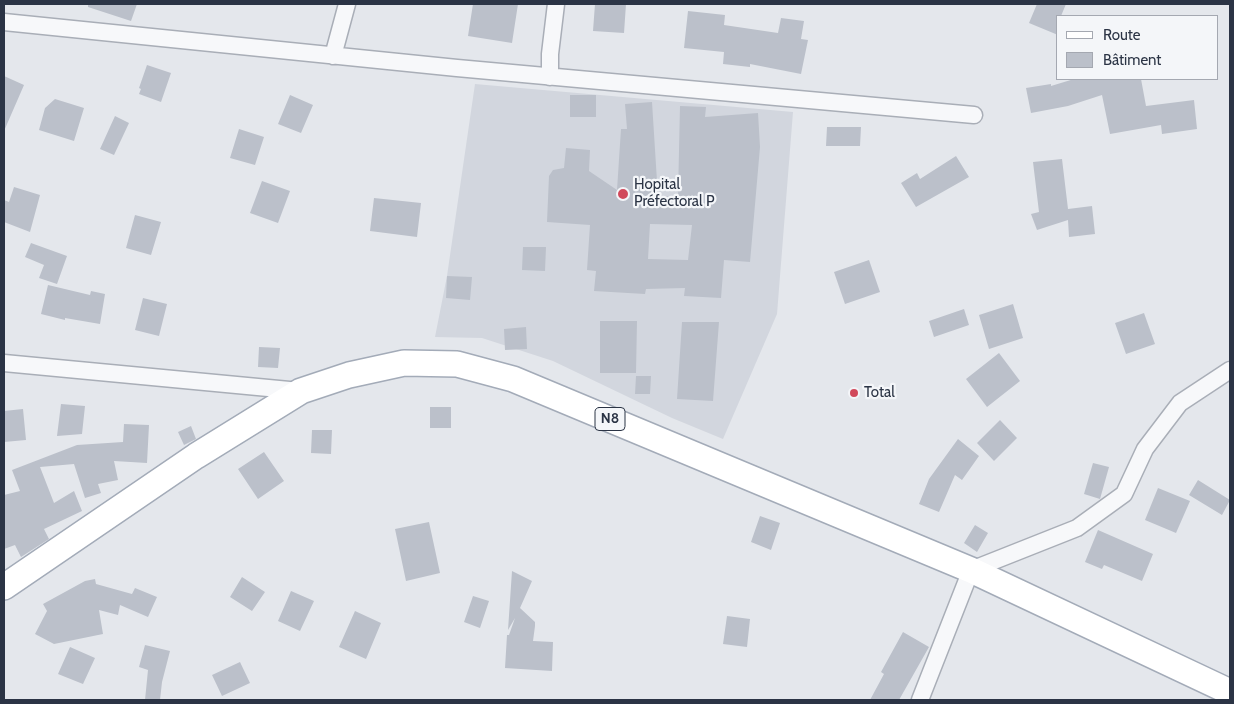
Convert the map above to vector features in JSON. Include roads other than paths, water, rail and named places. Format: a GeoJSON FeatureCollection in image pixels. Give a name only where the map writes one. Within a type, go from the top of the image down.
{"type":"FeatureCollection","features":[{"type":"Feature","properties":{"kind":"main road","name":"N8"},"geometry":{"type":"LineString","coordinates":[[4,587],[196,456],[301,391],[350,376],[404,363],[457,364],[522,382],[971,570],[1230,692]]}},
{"type":"Feature","properties":{"kind":"street"},"geometry":{"type":"LineString","coordinates":[[333,56],[347,4]]}},
{"type":"Feature","properties":{"kind":"street"},"geometry":{"type":"LineString","coordinates":[[550,77],[550,54],[556,4]]}},
{"type":"Feature","properties":{"kind":"street"},"geometry":{"type":"LineString","coordinates":[[4,22],[550,77],[974,115]]}},
{"type":"Feature","properties":{"kind":"street"},"geometry":{"type":"LineString","coordinates":[[4,363],[301,391]]}},
{"type":"Feature","properties":{"kind":"street"},"geometry":{"type":"LineString","coordinates":[[920,700],[971,570],[1077,528],[1124,494],[1145,449],[1180,403],[1230,370]]}},
{"type":"Feature","properties":{"kind":"place","name":"Hopital Préfectoral P"},"geometry":{"type":"Point","coordinates":[623,194]}},
{"type":"Feature","properties":{"kind":"place","name":"Total"},"geometry":{"type":"Point","coordinates":[854,393]}}]}
